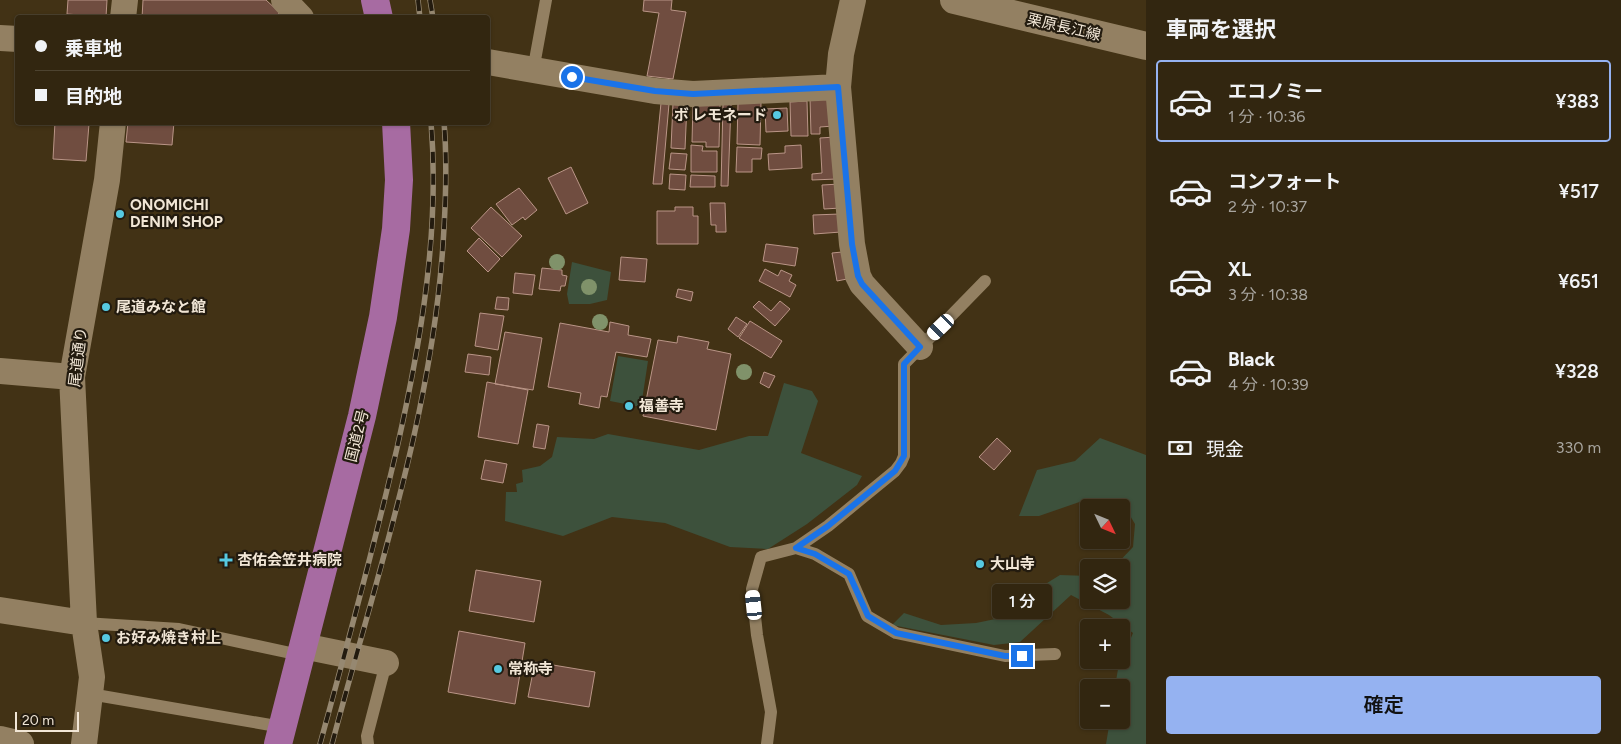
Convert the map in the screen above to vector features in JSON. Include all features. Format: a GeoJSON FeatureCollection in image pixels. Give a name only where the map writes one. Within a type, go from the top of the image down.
{"type":"FeatureCollection","features":[{"type":"Feature","properties":{"kind":"highway"},"geometry":{"type":"LineString","coordinates":[[375,0],[378,15]]}},
{"type":"Feature","properties":{"kind":"highway","name":"国道2号"},"geometry":{"type":"LineString","coordinates":[[280,735],[362,416],[391,277],[399,180],[396,125]]}},
{"type":"Feature","properties":{"kind":"main road","name":"栗原長江線"},"geometry":{"type":"LineString","coordinates":[[954,0],[1146,46]]}},
{"type":"Feature","properties":{"kind":"street"},"geometry":{"type":"LineString","coordinates":[[123,15],[125,0]]}},
{"type":"Feature","properties":{"kind":"street"},"geometry":{"type":"LineString","coordinates":[[284,0],[298,15]]}},
{"type":"Feature","properties":{"kind":"street"},"geometry":{"type":"LineString","coordinates":[[853,0],[841,54],[838,87],[852,244],[858,276],[862,284],[920,347]]}},
{"type":"Feature","properties":{"kind":"street"},"geometry":{"type":"LineString","coordinates":[[0,38],[15,39]]}},
{"type":"Feature","properties":{"kind":"street"},"geometry":{"type":"LineString","coordinates":[[490,62],[655,91],[693,94],[838,87]]}},
{"type":"Feature","properties":{"kind":"street","name":"尾道通り"},"geometry":{"type":"LineString","coordinates":[[84,744],[92,677],[84,623],[72,378],[107,180],[113,125]]}},
{"type":"Feature","properties":{"kind":"street"},"geometry":{"type":"LineString","coordinates":[[0,371],[72,378]]}},
{"type":"Feature","properties":{"kind":"street"},"geometry":{"type":"LineString","coordinates":[[0,610],[84,623]]}},
{"type":"Feature","properties":{"kind":"street"},"geometry":{"type":"LineString","coordinates":[[302,650],[386,663]]}},
{"type":"Feature","properties":{"kind":"street"},"geometry":{"type":"LineString","coordinates":[[0,739],[21,744]]}},
{"type":"Feature","properties":{"kind":"lane"},"geometry":{"type":"LineString","coordinates":[[533,71],[546,0]]}},
{"type":"Feature","properties":{"kind":"lane"},"geometry":{"type":"LineString","coordinates":[[767,744],[771,712],[757,635],[752,589],[761,557],[796,548],[828,526],[895,471],[904,456],[904,364],[986,281]]}},
{"type":"Feature","properties":{"kind":"lane"},"geometry":{"type":"LineString","coordinates":[[796,548],[815,554],[849,574],[868,616],[896,633],[1005,656],[1055,654]]}},
{"type":"Feature","properties":{"kind":"lane"},"geometry":{"type":"LineString","coordinates":[[84,623],[179,629],[302,650]]}},
{"type":"Feature","properties":{"kind":"lane"},"geometry":{"type":"LineString","coordinates":[[368,744],[368,736],[386,663]]}},
{"type":"Feature","properties":{"kind":"lane"},"geometry":{"type":"LineString","coordinates":[[90,694],[280,735]]}},
{"type":"Feature","properties":{"kind":"green space"},"geometry":{"type":"Polygon","coordinates":[[[572,262],[611,272],[607,300],[590,304],[569,304],[567,294],[572,262]]]}},
{"type":"Feature","properties":{"kind":"green space"},"geometry":{"type":"Polygon","coordinates":[[[618,356],[648,361],[641,407],[610,401],[618,356]]]}},
{"type":"Feature","properties":{"kind":"green space"},"geometry":{"type":"Polygon","coordinates":[[[784,383],[812,391],[818,401],[801,453],[862,476],[857,485],[807,524],[768,549],[730,547],[665,523],[612,517],[563,536],[505,521],[506,492],[517,492],[516,484],[523,482],[522,470],[540,466],[552,457],[557,437],[594,439],[608,434],[699,450],[749,436],[768,436],[784,383]]]}},
{"type":"Feature","properties":{"kind":"green space"},"geometry":{"type":"Polygon","coordinates":[[[1100,438],[1146,455],[1146,744],[1106,744],[1108,729],[1130,729],[1130,679],[1116,679],[1118,669],[1130,669],[1130,640],[1133,633],[1130,631],[1130,619],[1114,619],[1098,609],[1130,609],[1130,559],[1122,559],[1133,547],[1135,524],[1130,516],[1130,499],[1080,499],[1080,502],[1039,516],[1019,516],[1037,470],[1075,461],[1100,438]]]}},
{"type":"Feature","properties":{"kind":"green space"},"geometry":{"type":"Polygon","coordinates":[[[1060,575],[1080,576],[1080,600],[1071,595],[1020,642],[994,645],[892,625],[904,613],[941,625],[976,623],[1010,616],[1026,596],[1060,575]]]}},
{"type":"Feature","properties":{"kind":"building"},"geometry":{"type":"Polygon","coordinates":[[[68,0],[107,0],[106,15],[67,14],[68,0]]]}},
{"type":"Feature","properties":{"kind":"building"},"geometry":{"type":"Polygon","coordinates":[[[143,0],[266,0],[279,12],[278,15],[142,15],[143,0]]]}},
{"type":"Feature","properties":{"kind":"building"},"geometry":{"type":"Polygon","coordinates":[[[644,0],[672,0],[671,10],[686,12],[673,79],[647,76],[659,13],[643,11],[644,0]]]}},
{"type":"Feature","properties":{"kind":"building"},"geometry":{"type":"Polygon","coordinates":[[[833,98],[834,126],[820,127],[820,134],[811,134],[810,99],[833,98]]]}},
{"type":"Feature","properties":{"kind":"building"},"geometry":{"type":"Polygon","coordinates":[[[807,101],[808,136],[791,136],[790,102],[807,101]]]}},
{"type":"Feature","properties":{"kind":"building"},"geometry":{"type":"Polygon","coordinates":[[[738,102],[761,102],[760,145],[737,144],[738,102]]]}},
{"type":"Feature","properties":{"kind":"building"},"geometry":{"type":"Polygon","coordinates":[[[661,103],[669,104],[662,184],[653,184],[661,103]]]}},
{"type":"Feature","properties":{"kind":"building"},"geometry":{"type":"Polygon","coordinates":[[[673,103],[687,104],[685,149],[671,148],[673,103]]]}},
{"type":"Feature","properties":{"kind":"building"},"geometry":{"type":"Polygon","coordinates":[[[693,103],[720,104],[719,147],[706,147],[706,142],[692,142],[693,103]]]}},
{"type":"Feature","properties":{"kind":"building"},"geometry":{"type":"Polygon","coordinates":[[[723,104],[731,104],[728,186],[721,186],[723,104]]]}},
{"type":"Feature","properties":{"kind":"building"},"geometry":{"type":"Polygon","coordinates":[[[787,108],[788,131],[766,132],[765,109],[787,108]]]}},
{"type":"Feature","properties":{"kind":"building"},"geometry":{"type":"Polygon","coordinates":[[[55,125],[89,125],[86,161],[53,159],[55,125]]]}},
{"type":"Feature","properties":{"kind":"building"},"geometry":{"type":"Polygon","coordinates":[[[128,125],[174,125],[172,145],[126,142],[128,125]]]}},
{"type":"Feature","properties":{"kind":"building"},"geometry":{"type":"Polygon","coordinates":[[[835,137],[837,179],[812,180],[812,174],[822,173],[820,138],[835,137]]]}},
{"type":"Feature","properties":{"kind":"building"},"geometry":{"type":"Polygon","coordinates":[[[691,145],[703,146],[702,151],[717,151],[717,172],[691,172],[691,145]]]}},
{"type":"Feature","properties":{"kind":"building"},"geometry":{"type":"Polygon","coordinates":[[[801,145],[802,168],[769,170],[768,154],[785,153],[785,146],[801,145]]]}},
{"type":"Feature","properties":{"kind":"building"},"geometry":{"type":"Polygon","coordinates":[[[737,147],[762,148],[761,159],[752,159],[752,172],[736,172],[737,147]]]}},
{"type":"Feature","properties":{"kind":"building"},"geometry":{"type":"Polygon","coordinates":[[[671,153],[687,154],[685,170],[669,169],[671,153]]]}},
{"type":"Feature","properties":{"kind":"building"},"geometry":{"type":"Polygon","coordinates":[[[571,167],[588,203],[566,214],[548,178],[571,167]]]}},
{"type":"Feature","properties":{"kind":"building"},"geometry":{"type":"Polygon","coordinates":[[[670,174],[686,175],[685,190],[669,189],[670,174]]]}},
{"type":"Feature","properties":{"kind":"building"},"geometry":{"type":"Polygon","coordinates":[[[691,175],[715,176],[715,187],[690,187],[691,175]]]}},
{"type":"Feature","properties":{"kind":"building"},"geometry":{"type":"Polygon","coordinates":[[[840,184],[841,208],[824,209],[822,185],[840,184]]]}},
{"type":"Feature","properties":{"kind":"building"},"geometry":{"type":"Polygon","coordinates":[[[519,188],[537,210],[525,220],[523,217],[512,225],[496,204],[519,188]]]}},
{"type":"Feature","properties":{"kind":"building"},"geometry":{"type":"Polygon","coordinates":[[[710,203],[725,203],[726,232],[716,232],[716,225],[711,225],[710,203]]]}},
{"type":"Feature","properties":{"kind":"building"},"geometry":{"type":"Polygon","coordinates":[[[491,207],[522,236],[502,257],[471,228],[491,207]]]}},
{"type":"Feature","properties":{"kind":"building"},"geometry":{"type":"Polygon","coordinates":[[[675,207],[693,207],[693,216],[698,216],[698,244],[657,244],[657,211],[675,211],[675,207]]]}},
{"type":"Feature","properties":{"kind":"building"},"geometry":{"type":"Polygon","coordinates":[[[840,214],[841,232],[814,234],[813,215],[840,214]]]}},
{"type":"Feature","properties":{"kind":"building"},"geometry":{"type":"Polygon","coordinates":[[[479,238],[500,259],[488,272],[467,251],[479,238]]]}},
{"type":"Feature","properties":{"kind":"building"},"geometry":{"type":"Polygon","coordinates":[[[766,244],[798,248],[795,266],[763,261],[766,244]]]}},
{"type":"Feature","properties":{"kind":"building"},"geometry":{"type":"Polygon","coordinates":[[[842,252],[847,279],[837,281],[832,253],[842,252]]]}},
{"type":"Feature","properties":{"kind":"building"},"geometry":{"type":"Polygon","coordinates":[[[621,257],[647,259],[645,282],[619,280],[621,257]]]}},
{"type":"Feature","properties":{"kind":"building"},"geometry":{"type":"Polygon","coordinates":[[[542,268],[562,270],[562,275],[567,276],[565,286],[561,286],[560,291],[539,289],[542,268]]]}},
{"type":"Feature","properties":{"kind":"building"},"geometry":{"type":"Polygon","coordinates":[[[765,269],[778,276],[781,270],[792,275],[789,281],[796,285],[790,297],[759,281],[765,269]]]}},
{"type":"Feature","properties":{"kind":"building"},"geometry":{"type":"Polygon","coordinates":[[[515,273],[535,275],[532,295],[513,293],[515,273]]]}},
{"type":"Feature","properties":{"kind":"building"},"geometry":{"type":"Polygon","coordinates":[[[678,289],[693,292],[691,301],[676,297],[678,289]]]}},
{"type":"Feature","properties":{"kind":"building"},"geometry":{"type":"Polygon","coordinates":[[[497,297],[509,298],[508,310],[495,309],[497,297]]]}},
{"type":"Feature","properties":{"kind":"building"},"geometry":{"type":"Polygon","coordinates":[[[759,301],[771,311],[780,301],[790,309],[775,326],[753,307],[759,301]]]}},
{"type":"Feature","properties":{"kind":"building"},"geometry":{"type":"Polygon","coordinates":[[[480,313],[504,316],[498,350],[475,346],[480,313]]]}},
{"type":"Feature","properties":{"kind":"building"},"geometry":{"type":"Polygon","coordinates":[[[736,317],[747,324],[738,337],[728,329],[736,317]]]}},
{"type":"Feature","properties":{"kind":"building"},"geometry":{"type":"Polygon","coordinates":[[[750,321],[782,341],[771,358],[739,338],[750,321]]]}},
{"type":"Feature","properties":{"kind":"building"},"geometry":{"type":"Polygon","coordinates":[[[610,322],[629,326],[628,335],[651,339],[647,357],[616,352],[607,397],[601,396],[599,408],[579,404],[581,393],[548,387],[560,323],[609,332],[610,322]]]}},
{"type":"Feature","properties":{"kind":"building"},"geometry":{"type":"Polygon","coordinates":[[[505,332],[542,338],[533,390],[495,384],[505,332]]]}},
{"type":"Feature","properties":{"kind":"building"},"geometry":{"type":"Polygon","coordinates":[[[678,336],[709,342],[707,349],[731,354],[716,430],[643,416],[658,340],[677,343],[678,336]]]}},
{"type":"Feature","properties":{"kind":"building"},"geometry":{"type":"Polygon","coordinates":[[[468,354],[491,357],[489,375],[465,372],[468,354]]]}},
{"type":"Feature","properties":{"kind":"building"},"geometry":{"type":"Polygon","coordinates":[[[764,372],[775,376],[769,388],[760,383],[764,372]]]}},
{"type":"Feature","properties":{"kind":"building"},"geometry":{"type":"Polygon","coordinates":[[[487,382],[528,390],[518,444],[478,437],[487,382]]]}},
{"type":"Feature","properties":{"kind":"building"},"geometry":{"type":"Polygon","coordinates":[[[537,424],[549,426],[545,449],[533,447],[537,424]]]}},
{"type":"Feature","properties":{"kind":"building"},"geometry":{"type":"Polygon","coordinates":[[[997,438],[1011,451],[994,470],[979,457],[997,438]]]}},
{"type":"Feature","properties":{"kind":"building"},"geometry":{"type":"Polygon","coordinates":[[[485,460],[507,464],[503,483],[481,479],[485,460]]]}},
{"type":"Feature","properties":{"kind":"building"},"geometry":{"type":"Polygon","coordinates":[[[476,570],[541,581],[534,622],[469,611],[476,570]]]}},
{"type":"Feature","properties":{"kind":"building"},"geometry":{"type":"Polygon","coordinates":[[[459,631],[525,643],[515,704],[448,692],[459,631]]]}},
{"type":"Feature","properties":{"kind":"building"},"geometry":{"type":"Polygon","coordinates":[[[535,662],[595,672],[589,707],[528,697],[535,662]]]}},
{"type":"Feature","properties":{"kind":"railway"},"geometry":{"type":"LineString","coordinates":[[418,0],[420,15]]}},
{"type":"Feature","properties":{"kind":"railway"},"geometry":{"type":"LineString","coordinates":[[430,0],[432,15]]}},
{"type":"Feature","properties":{"kind":"railway"},"geometry":{"type":"LineString","coordinates":[[320,744],[379,522],[414,367],[431,245],[433,204],[431,125]]}},
{"type":"Feature","properties":{"kind":"railway"},"geometry":{"type":"LineString","coordinates":[[332,744],[402,489],[429,359],[438,294],[444,228],[446,175],[444,125]]}},
{"type":"Feature","properties":{"kind":"place","name":"ボ レモネード"},"geometry":{"type":"Point","coordinates":[777,115]}},
{"type":"Feature","properties":{"kind":"place","name":"ONOMICHI DENIM SHOP"},"geometry":{"type":"Point","coordinates":[120,214]}},
{"type":"Feature","properties":{"kind":"place","name":"尾道みなと館"},"geometry":{"type":"Point","coordinates":[106,307]}},
{"type":"Feature","properties":{"kind":"place","name":"福善寺"},"geometry":{"type":"Point","coordinates":[629,406]}},
{"type":"Feature","properties":{"kind":"place","name":"杏佑会笠井病院"},"geometry":{"type":"Point","coordinates":[226,560]}},
{"type":"Feature","properties":{"kind":"place","name":"大山寺"},"geometry":{"type":"Point","coordinates":[980,564]}},
{"type":"Feature","properties":{"kind":"place","name":"お好み焼き村上"},"geometry":{"type":"Point","coordinates":[106,638]}},
{"type":"Feature","properties":{"kind":"place","name":"常称寺"},"geometry":{"type":"Point","coordinates":[498,669]}},
{"type":"Feature","properties":{"kind":"route"},"geometry":{"type":"LineString","coordinates":[[572,77],[655,91],[693,94],[838,87],[852,244],[858,276],[862,284],[920,347],[904,364],[904,456],[901,463],[895,471],[828,526],[796,548],[815,554],[849,574],[868,616],[896,633],[1005,656],[1022,656]]}}]}
